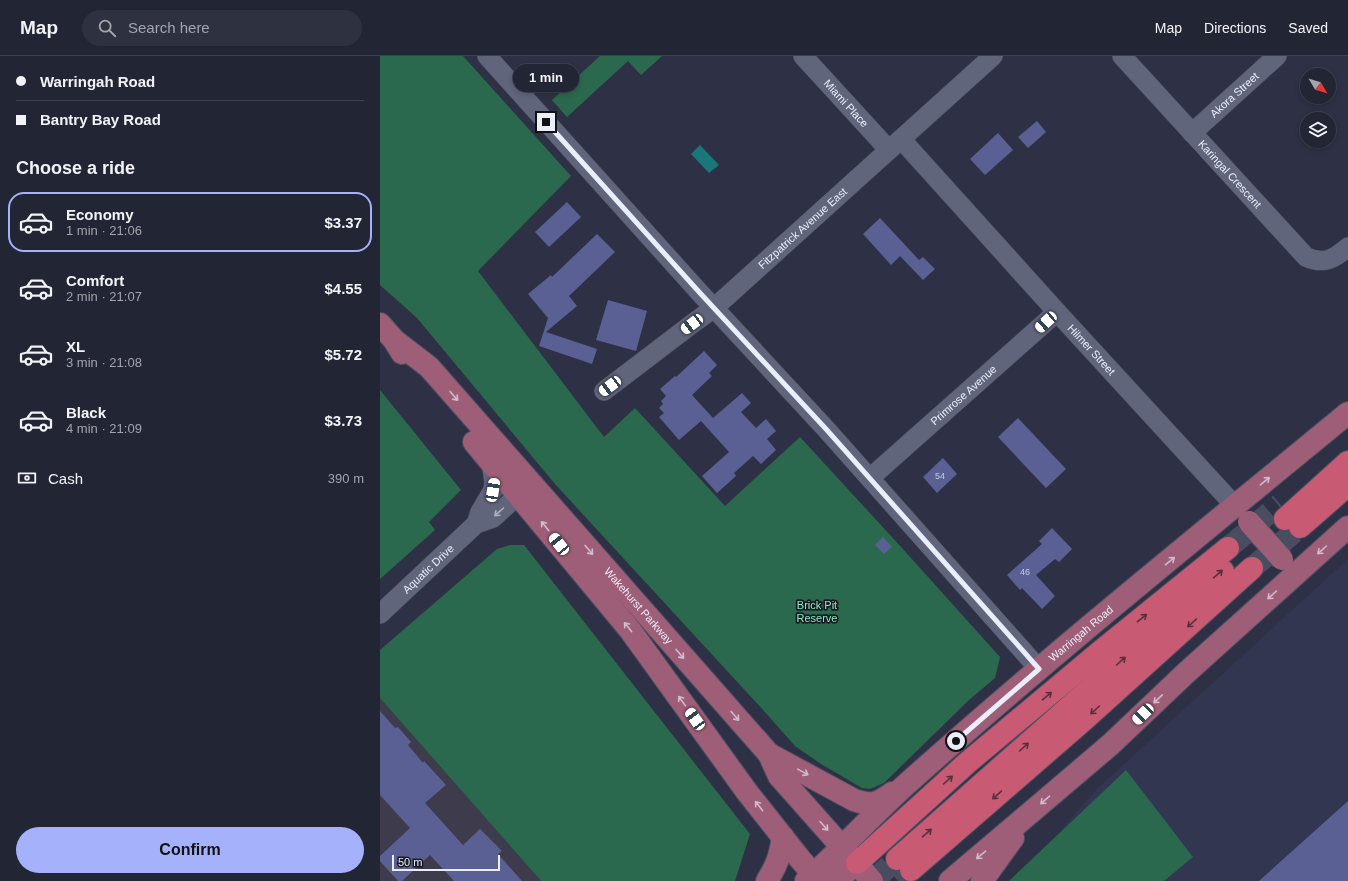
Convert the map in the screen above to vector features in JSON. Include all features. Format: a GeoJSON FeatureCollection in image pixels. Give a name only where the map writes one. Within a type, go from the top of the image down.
{"type":"FeatureCollection","features":[{"type":"Feature","properties":{"kind":"highway"},"geometry":{"type":"LineString","coordinates":[[1288,516],[1309,481],[1348,454]]}},
{"type":"Feature","properties":{"kind":"highway"},"geometry":{"type":"LineString","coordinates":[[1288,516],[1348,462]]}},
{"type":"Feature","properties":{"kind":"highway"},"geometry":{"type":"LineString","coordinates":[[1288,516],[1348,485]]}},
{"type":"Feature","properties":{"kind":"highway"},"geometry":{"type":"LineString","coordinates":[[859,866],[967,763],[1076,671],[1240,557],[904,865]]}},
{"type":"Feature","properties":{"kind":"main road","name":"Wakehurst Parkway"},"geometry":{"type":"LineString","coordinates":[[380,324],[394,340],[418,376],[491,462],[525,489],[768,754],[780,776],[859,866]]}},
{"type":"Feature","properties":{"kind":"main road","name":"Wakehurst Parkway"},"geometry":{"type":"LineString","coordinates":[[394,340],[429,367],[525,489],[630,630],[747,792],[783,837],[813,879]]}},
{"type":"Feature","properties":{"kind":"main road","name":"Warringah Road"},"geometry":{"type":"LineString","coordinates":[[836,881],[859,866],[909,782],[1039,669],[1242,514],[1348,413]]}},
{"type":"Feature","properties":{"kind":"main road"},"geometry":{"type":"LineString","coordinates":[[1242,514],[1289,566]]}},
{"type":"Feature","properties":{"kind":"main road"},"geometry":{"type":"LineString","coordinates":[[950,881],[1110,745],[1186,672],[1289,566],[1348,527]]}},
{"type":"Feature","properties":{"kind":"main road"},"geometry":{"type":"LineString","coordinates":[[768,754],[841,794],[867,804],[880,802],[909,782]]}},
{"type":"Feature","properties":{"kind":"main road"},"geometry":{"type":"LineString","coordinates":[[982,881],[1013,838],[1021,820]]}},
{"type":"Feature","properties":{"kind":"main road"},"geometry":{"type":"LineString","coordinates":[[767,881],[775,868],[780,854],[783,837]]}},
{"type":"Feature","properties":{"kind":"main road","name":"Warringah Road"},"geometry":{"type":"LineString","coordinates":[[813,879],[859,866]]}},
{"type":"Feature","properties":{"kind":"street"},"geometry":{"type":"LineString","coordinates":[[487,56],[714,308],[870,478],[1039,669]]}},
{"type":"Feature","properties":{"kind":"street","name":"Miami Place"},"geometry":{"type":"LineString","coordinates":[[803,56],[895,144]]}},
{"type":"Feature","properties":{"kind":"street","name":"Fitzpatrick Avenue East"},"geometry":{"type":"LineString","coordinates":[[604,391],[714,308],[993,56]]}},
{"type":"Feature","properties":{"kind":"street","name":"Karingal Crescent"},"geometry":{"type":"LineString","coordinates":[[1122,56],[1306,257],[1313,260],[1327,261],[1348,247]]}},
{"type":"Feature","properties":{"kind":"street","name":"Akora Street"},"geometry":{"type":"LineString","coordinates":[[1192,133],[1277,56]]}},
{"type":"Feature","properties":{"kind":"street","name":"Hilmer Street"},"geometry":{"type":"LineString","coordinates":[[895,144],[1057,312],[1242,514]]}},
{"type":"Feature","properties":{"kind":"street","name":"Primrose Avenue"},"geometry":{"type":"LineString","coordinates":[[870,478],[1057,312]]}},
{"type":"Feature","properties":{"kind":"street","name":"Aquatic Drive"},"geometry":{"type":"LineString","coordinates":[[476,524],[480,512],[493,490],[494,482],[491,462]]}},
{"type":"Feature","properties":{"kind":"street","name":"Aquatic Drive"},"geometry":{"type":"LineString","coordinates":[[380,614],[476,524],[493,518],[525,489]]}},
{"type":"Feature","properties":{"kind":"shaded area"},"geometry":{"type":"Polygon","coordinates":[[[700,145],[719,165],[709,173],[691,154],[700,145]]]}},
{"type":"Feature","properties":{"kind":"shaded area"},"geometry":{"type":"Polygon","coordinates":[[[1348,559],[1348,881],[1043,881],[1030,866],[1097,789],[1348,559]]]}},
{"type":"Feature","properties":{"kind":"shaded area"},"geometry":{"type":"Polygon","coordinates":[[[380,698],[541,881],[380,881],[380,698]]]}},
{"type":"Feature","properties":{"kind":"green space","name":"Brick Pit Reserve"},"geometry":{"type":"Polygon","coordinates":[[[380,56],[463,56],[571,176],[478,271],[604,437],[635,408],[725,506],[800,437],[1000,657],[995,678],[969,700],[884,783],[870,789],[862,788],[821,764],[795,746],[555,484],[417,318],[380,285],[380,56]]]}},
{"type":"Feature","properties":{"kind":"green space"},"geometry":{"type":"Polygon","coordinates":[[[600,56],[662,56],[641,75],[628,61],[567,117],[552,100],[600,56]]]}},
{"type":"Feature","properties":{"kind":"green space"},"geometry":{"type":"Polygon","coordinates":[[[380,390],[461,490],[429,522],[435,530],[380,579],[380,390]]]}},
{"type":"Feature","properties":{"kind":"green space"},"geometry":{"type":"Polygon","coordinates":[[[510,545],[524,545],[750,834],[735,881],[541,881],[380,698],[380,650],[497,549],[510,545]]]}},
{"type":"Feature","properties":{"kind":"green space"},"geometry":{"type":"Polygon","coordinates":[[[1126,770],[1193,857],[1164,881],[1009,881],[1126,770]]]}},
{"type":"Feature","properties":{"kind":"building"},"geometry":{"type":"Polygon","coordinates":[[[1037,121],[1046,132],[1028,148],[1018,137],[1037,121]]]}},
{"type":"Feature","properties":{"kind":"building"},"geometry":{"type":"Polygon","coordinates":[[[998,133],[1013,150],[985,175],[970,159],[998,133]]]}},
{"type":"Feature","properties":{"kind":"building"},"geometry":{"type":"Polygon","coordinates":[[[567,202],[581,217],[549,247],[535,232],[567,202]]]}},
{"type":"Feature","properties":{"kind":"building"},"geometry":{"type":"Polygon","coordinates":[[[880,218],[919,260],[923,257],[935,269],[923,280],[900,256],[891,265],[863,234],[880,218]]]}},
{"type":"Feature","properties":{"kind":"building"},"geometry":{"type":"Polygon","coordinates":[[[597,234],[615,252],[569,296],[577,306],[546,332],[597,349],[592,364],[539,346],[548,318],[528,294],[551,275],[552,277],[597,234]]]}},
{"type":"Feature","properties":{"kind":"building"},"geometry":{"type":"Polygon","coordinates":[[[608,300],[647,311],[636,351],[596,340],[608,300]]]}},
{"type":"Feature","properties":{"kind":"building"},"geometry":{"type":"Polygon","coordinates":[[[704,351],[717,365],[709,373],[712,376],[692,395],[713,418],[742,393],[751,403],[741,412],[756,428],[766,419],[776,431],[767,439],[776,450],[761,464],[753,456],[734,473],[736,476],[717,493],[702,476],[729,452],[701,421],[679,440],[659,417],[664,413],[659,408],[663,404],[661,401],[666,396],[660,389],[675,376],[676,377],[704,351]]]}},
{"type":"Feature","properties":{"kind":"building"},"geometry":{"type":"Polygon","coordinates":[[[1018,418],[1066,469],[1046,488],[998,437],[1018,418]]]}},
{"type":"Feature","properties":{"kind":"building"},"geometry":{"type":"Polygon","coordinates":[[[943,458],[957,474],[937,493],[923,477],[943,458]]]}},
{"type":"Feature","properties":{"kind":"building"},"geometry":{"type":"Polygon","coordinates":[[[1052,528],[1072,549],[1059,562],[1055,559],[1036,575],[1055,596],[1042,609],[1022,588],[1020,590],[1007,575],[1042,544],[1039,541],[1052,528]]]}},
{"type":"Feature","properties":{"kind":"building"},"geometry":{"type":"Polygon","coordinates":[[[883,537],[892,547],[884,554],[875,545],[883,537]]]}},
{"type":"Feature","properties":{"kind":"building"},"geometry":{"type":"Polygon","coordinates":[[[380,711],[395,728],[398,727],[411,742],[408,745],[423,763],[424,761],[446,785],[425,803],[463,845],[480,829],[502,851],[498,854],[522,881],[454,881],[430,855],[402,881],[398,881],[380,861],[380,856],[410,828],[380,795],[380,711]]]}},
{"type":"Feature","properties":{"kind":"building"},"geometry":{"type":"Polygon","coordinates":[[[1348,801],[1348,881],[1259,881],[1348,801]]]}},
{"type":"Feature","properties":{"kind":"tunnel"},"geometry":{"type":"LineString","coordinates":[[1228,548],[1280,504]]}},
{"type":"Feature","properties":{"kind":"tunnel"},"geometry":{"type":"LineString","coordinates":[[1252,568],[1300,527]]}},
{"type":"Feature","properties":{"kind":"tunnel"},"geometry":{"type":"LineString","coordinates":[[873,881],[897,859]]}},
{"type":"Feature","properties":{"kind":"tunnel"},"geometry":{"type":"LineString","coordinates":[[898,881],[911,870]]}},
{"type":"Feature","properties":{"kind":"route"},"geometry":{"type":"LineString","coordinates":[[546,122],[700,293],[826,429],[1039,669],[956,741]]}}]}
